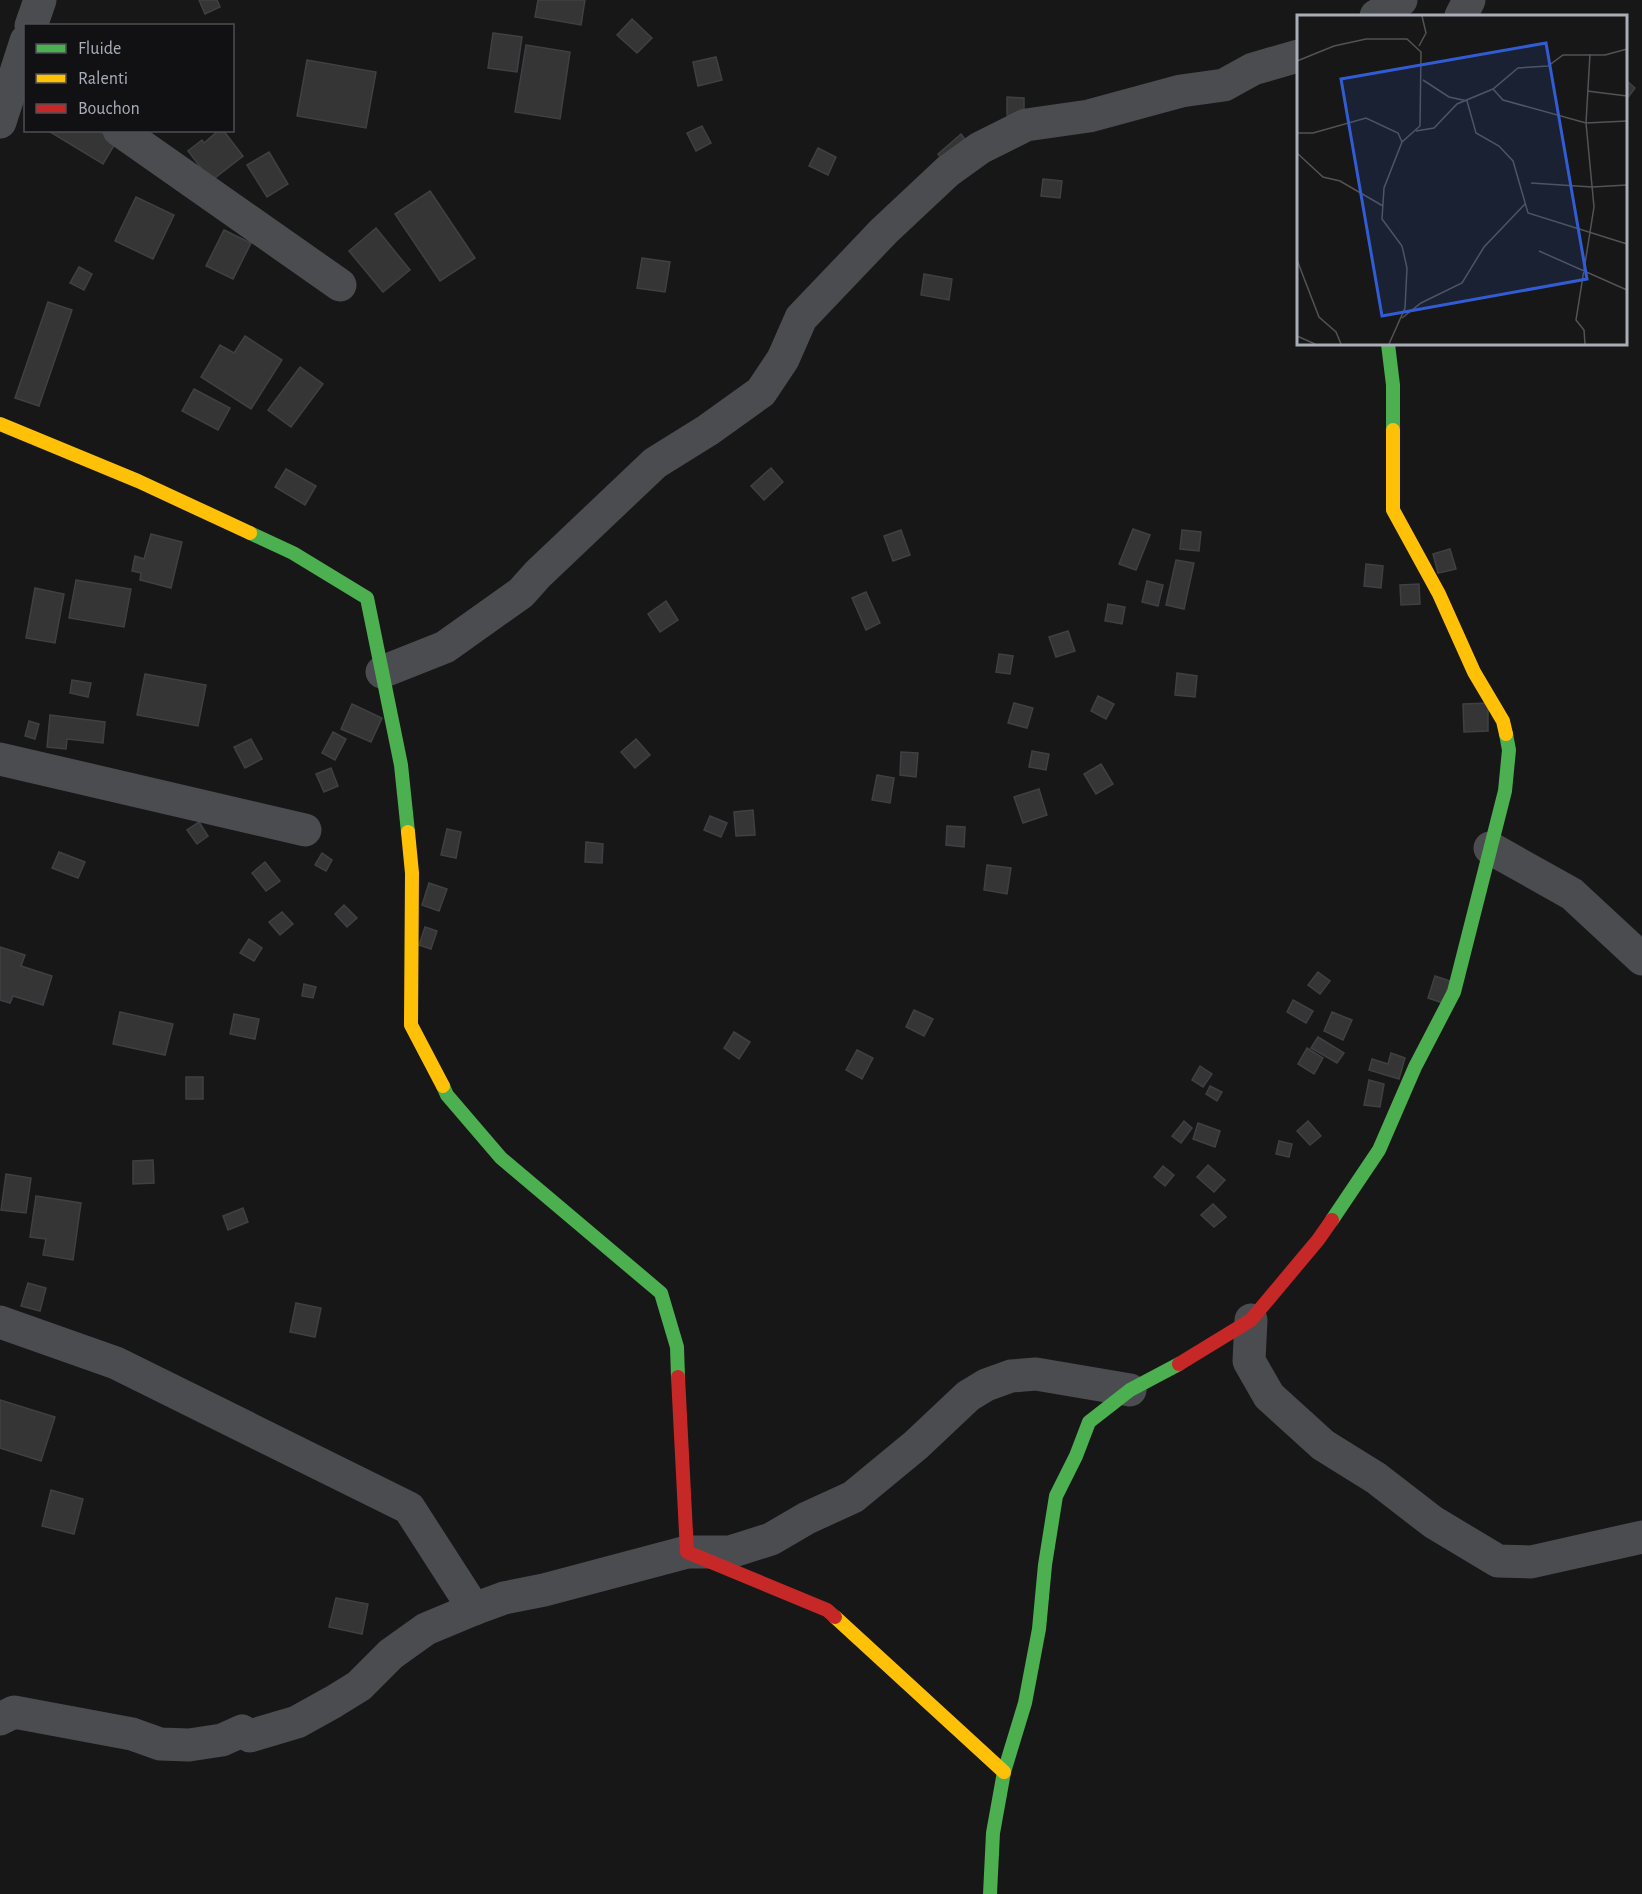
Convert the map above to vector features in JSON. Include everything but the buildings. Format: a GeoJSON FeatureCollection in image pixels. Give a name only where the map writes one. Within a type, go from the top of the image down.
{"type":"FeatureCollection","features":[{"type":"Feature","properties":{"kind":"street"},"geometry":{"type":"LineString","coordinates":[[32,24],[40,0]]}},
{"type":"Feature","properties":{"kind":"street"},"geometry":{"type":"LineString","coordinates":[[1378,15],[1401,0]]}},
{"type":"Feature","properties":{"kind":"street"},"geometry":{"type":"LineString","coordinates":[[1462,15],[1469,0]]}},
{"type":"Feature","properties":{"kind":"street"},"geometry":{"type":"LineString","coordinates":[[0,122],[17,53]]}},
{"type":"Feature","properties":{"kind":"street"},"geometry":{"type":"LineString","coordinates":[[382,672],[445,646],[521,593],[538,573],[656,463],[708,430],[760,392],[783,359],[801,318],[884,231],[948,171],[980,148],[1026,125],[1089,116],[1181,91],[1224,85],[1252,69],[1297,57]]}},
{"type":"Feature","properties":{"kind":"street"},"geometry":{"type":"LineString","coordinates":[[122,132],[340,285]]}},
{"type":"Feature","properties":{"kind":"street"},"geometry":{"type":"LineString","coordinates":[[990,1894],[993,1833],[1004,1772],[1025,1703],[1039,1629],[1045,1565],[1056,1496],[1076,1456],[1089,1422],[1130,1390],[1186,1360],[1251,1320],[1318,1240],[1379,1150],[1415,1067],[1454,992],[1505,791],[1509,750],[1503,721],[1474,672],[1439,594],[1393,510],[1393,386],[1388,345]]}},
{"type":"Feature","properties":{"kind":"street"},"geometry":{"type":"LineString","coordinates":[[0,424],[138,481],[293,553],[367,598],[401,765],[412,873],[411,1025],[447,1095],[501,1158],[661,1293],[677,1347],[687,1552]]}},
{"type":"Feature","properties":{"kind":"street"},"geometry":{"type":"LineString","coordinates":[[0,759],[305,830]]}},
{"type":"Feature","properties":{"kind":"street"},"geometry":{"type":"LineString","coordinates":[[1490,848],[1572,894],[1642,959]]}},
{"type":"Feature","properties":{"kind":"street"},"geometry":{"type":"LineString","coordinates":[[1251,1320],[1249,1360],[1269,1396],[1323,1445],[1376,1478],[1433,1522],[1498,1561],[1531,1562],[1642,1537]]}},
{"type":"Feature","properties":{"kind":"street"},"geometry":{"type":"LineString","coordinates":[[0,1322],[116,1363],[409,1508],[474,1609]]}},
{"type":"Feature","properties":{"kind":"street"},"geometry":{"type":"LineString","coordinates":[[0,1719],[14,1712],[132,1734],[160,1744],[189,1745],[222,1740],[242,1731],[250,1736],[297,1722],[333,1702],[359,1686],[391,1654],[426,1629],[474,1609],[504,1598],[544,1590],[687,1552],[730,1552],[771,1539],[807,1518],[853,1497],[916,1445],[968,1396],[986,1385],[1011,1376],[1036,1374],[1130,1390]]}},
{"type":"Feature","properties":{"kind":"street"},"geometry":{"type":"LineString","coordinates":[[687,1552],[827,1610],[1004,1772]]}},
{"type":"Feature","properties":{"kind":"traffic: fast"},"geometry":{"type":"LineString","coordinates":[[1388,345],[1393,385],[1393,430]]}},
{"type":"Feature","properties":{"kind":"traffic: fast"},"geometry":{"type":"LineString","coordinates":[[250,533],[293,553],[367,598],[401,765],[408,832]]}},
{"type":"Feature","properties":{"kind":"traffic: fast"},"geometry":{"type":"LineString","coordinates":[[1332,1220],[1379,1150],[1415,1067],[1454,992],[1505,791],[1509,750],[1506,734]]}},
{"type":"Feature","properties":{"kind":"traffic: fast"},"geometry":{"type":"LineString","coordinates":[[443,1086],[447,1095],[501,1158],[661,1293],[677,1347],[678,1377]]}},
{"type":"Feature","properties":{"kind":"traffic: fast"},"geometry":{"type":"LineString","coordinates":[[990,1894],[993,1833],[1004,1772],[1025,1703],[1039,1629],[1045,1565],[1056,1496],[1076,1456],[1089,1422],[1130,1390],[1179,1364]]}},
{"type":"Feature","properties":{"kind":"traffic: slow"},"geometry":{"type":"LineString","coordinates":[[0,424],[138,481],[250,533]]}},
{"type":"Feature","properties":{"kind":"traffic: slow"},"geometry":{"type":"LineString","coordinates":[[1393,430],[1393,510],[1439,594],[1474,672],[1503,721],[1506,734]]}},
{"type":"Feature","properties":{"kind":"traffic: slow"},"geometry":{"type":"LineString","coordinates":[[408,832],[412,873],[411,1025],[443,1086]]}},
{"type":"Feature","properties":{"kind":"traffic: slow"},"geometry":{"type":"LineString","coordinates":[[835,1617],[1004,1772]]}},
{"type":"Feature","properties":{"kind":"traffic: jam"},"geometry":{"type":"LineString","coordinates":[[1179,1364],[1251,1320],[1332,1220]]}},
{"type":"Feature","properties":{"kind":"traffic: jam"},"geometry":{"type":"LineString","coordinates":[[678,1377],[687,1552],[827,1610],[835,1617]]}}]}
